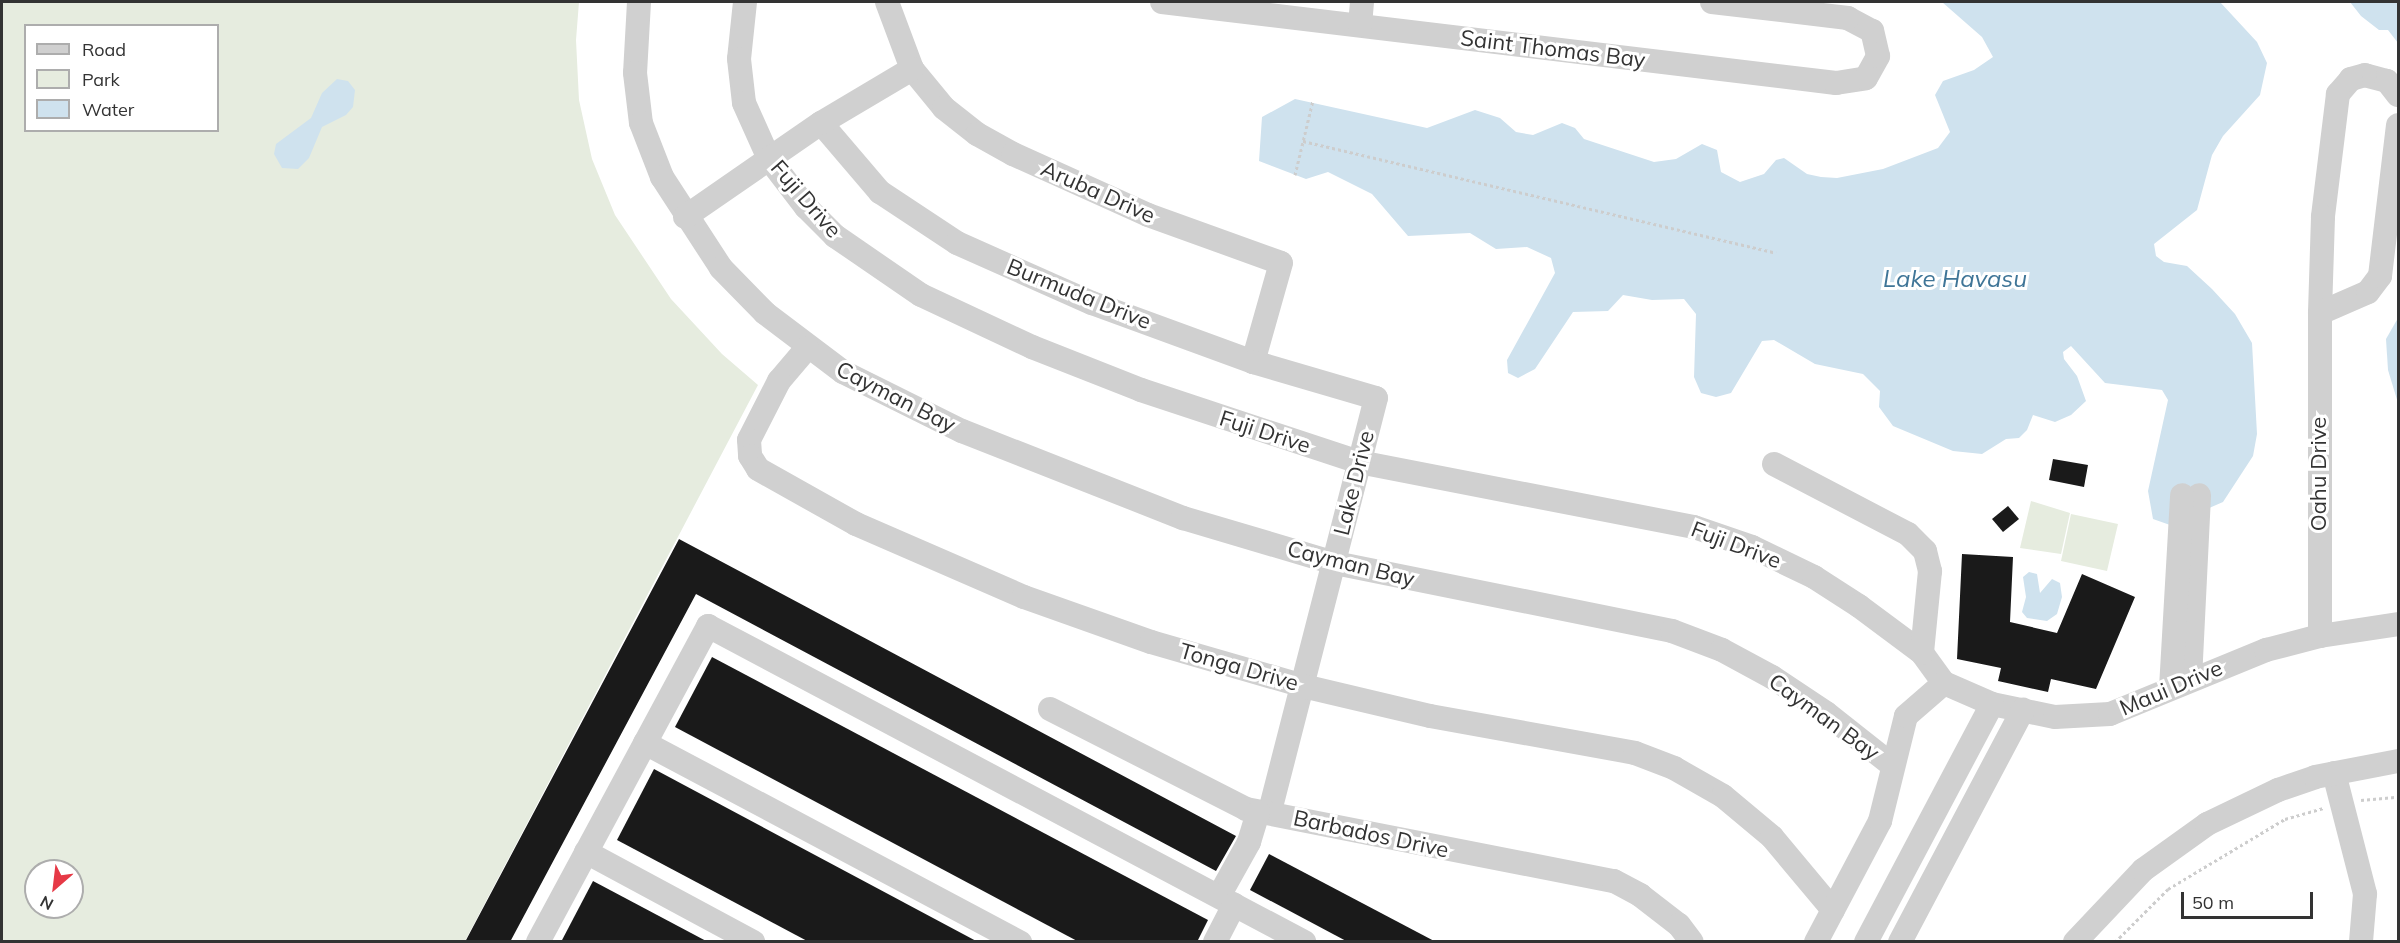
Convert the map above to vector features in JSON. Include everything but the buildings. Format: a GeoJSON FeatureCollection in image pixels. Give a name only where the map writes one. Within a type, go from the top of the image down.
{"type":"FeatureCollection","features":[{"type":"Feature","properties":{"kind":"street"},"geometry":{"type":"LineString","coordinates":[[639,2],[635,73],[641,123],[662,177],[685,217],[721,268],[765,313],[807,348]]}},
{"type":"Feature","properties":{"kind":"street","name":"Fuji Drive"},"geometry":{"type":"LineString","coordinates":[[745,2],[739,59],[744,103],[769,159],[806,207],[835,236],[921,295],[1032,347],[1141,390],[1359,462],[1694,527],[1752,547],[1814,577],[1922,653],[1944,683]]}},
{"type":"Feature","properties":{"kind":"street","name":"Aruba Drive"},"geometry":{"type":"LineString","coordinates":[[887,2],[912,69],[944,108],[977,134],[1013,154],[1148,214],[1281,263],[1253,362]]}},
{"type":"Feature","properties":{"kind":"street","name":"Saint Thomas Bay"},"geometry":{"type":"LineString","coordinates":[[1162,2],[1836,83],[1866,78],[1878,56],[1872,31],[1848,18],[1712,2]]}},
{"type":"Feature","properties":{"kind":"street"},"geometry":{"type":"LineString","coordinates":[[1360,25],[1362,2]]}},
{"type":"Feature","properties":{"kind":"street"},"geometry":{"type":"LineString","coordinates":[[685,217],[821,123],[912,69]]}},
{"type":"Feature","properties":{"kind":"street","name":"Oahu Drive"},"geometry":{"type":"LineString","coordinates":[[2320,636],[2320,313],[2323,217],[2339,92],[2350,79],[2365,75],[2387,81],[2398,95]]}},
{"type":"Feature","properties":{"kind":"street","name":"Burmuda Drive"},"geometry":{"type":"LineString","coordinates":[[821,123],[880,192],[957,243],[1092,303],[1253,362],[1376,398]]}},
{"type":"Feature","properties":{"kind":"street"},"geometry":{"type":"LineString","coordinates":[[2320,313],[2365,293],[2380,276],[2398,125]]}},
{"type":"Feature","properties":{"kind":"street","name":"Cayman Bay"},"geometry":{"type":"LineString","coordinates":[[807,348],[887,395],[1065,474],[1183,518],[1335,563],[1672,631],[1722,650],[1772,677],[1826,712],[1893,766]]}},
{"type":"Feature","properties":{"kind":"street","name":"Tonga Drive"},"geometry":{"type":"LineString","coordinates":[[807,348],[779,381],[749,440],[750,456],[758,469],[856,524],[1024,597],[1151,642],[1303,686],[1430,716],[1635,753],[1674,768],[1723,796],[1772,837],[1833,910]]}},
{"type":"Feature","properties":{"kind":"street","name":"Lake Drive"},"geometry":{"type":"LineString","coordinates":[[1215,942],[1227,900],[1249,842],[1264,812],[1303,686],[1376,398]]}},
{"type":"Feature","properties":{"kind":"street"},"geometry":{"type":"LineString","coordinates":[[1774,464],[1908,534],[1925,551],[1930,571],[1922,653]]}},
{"type":"Feature","properties":{"kind":"street"},"geometry":{"type":"LineString","coordinates":[[2180,684],[2191,495]]}},
{"type":"Feature","properties":{"kind":"street","name":"Maui Drive"},"geometry":{"type":"LineString","coordinates":[[1944,683],[1992,704],[2055,717],[2110,714],[2266,650],[2320,636],[2398,624]]}},
{"type":"Feature","properties":{"kind":"street"},"geometry":{"type":"LineString","coordinates":[[538,942],[708,626],[1304,942]]}},
{"type":"Feature","properties":{"kind":"street"},"geometry":{"type":"LineString","coordinates":[[1816,942],[1880,821],[1906,716],[1944,683]]}},
{"type":"Feature","properties":{"kind":"street"},"geometry":{"type":"LineString","coordinates":[[1866,942],[1992,704]]}},
{"type":"Feature","properties":{"kind":"street","name":"Barbados Drive"},"geometry":{"type":"LineString","coordinates":[[1050,710],[1235,805],[1402,842],[1614,881],[1640,895],[1679,925],[1692,942]]}},
{"type":"Feature","properties":{"kind":"street"},"geometry":{"type":"LineString","coordinates":[[1900,942],[2023,710]]}},
{"type":"Feature","properties":{"kind":"street"},"geometry":{"type":"LineString","coordinates":[[645,742],[1020,942]]}},
{"type":"Feature","properties":{"kind":"street"},"geometry":{"type":"LineString","coordinates":[[2075,942],[2143,870],[2199,830],[2278,790],[2334,773],[2398,761]]}},
{"type":"Feature","properties":{"kind":"street"},"geometry":{"type":"LineString","coordinates":[[2334,773],[2366,894],[2361,942]]}},
{"type":"Feature","properties":{"kind":"street"},"geometry":{"type":"LineString","coordinates":[[586,852],[753,942]]}},
{"type":"Feature","properties":{"kind":"path"},"geometry":{"type":"LineString","coordinates":[[1295,175],[1312,100]]}},
{"type":"Feature","properties":{"kind":"path"},"geometry":{"type":"LineString","coordinates":[[1303,141],[1776,253]]}},
{"type":"Feature","properties":{"kind":"path"},"geometry":{"type":"LineString","coordinates":[[2115,942],[2168,889],[2228,850],[2284,819],[2342,802],[2398,797]]}},
{"type":"Feature","properties":{"kind":"green space"},"geometry":{"type":"Polygon","coordinates":[[[2,2],[579,2],[576,40],[579,100],[592,159],[615,215],[671,299],[722,354],[758,385],[465,941],[2,942],[2,2]]]}},
{"type":"Feature","properties":{"kind":"green space"},"geometry":{"type":"Polygon","coordinates":[[[2031,501],[2070,513],[2061,554],[2020,548],[2031,501]]]}},
{"type":"Feature","properties":{"kind":"green space"},"geometry":{"type":"Polygon","coordinates":[[[2071,514],[2118,524],[2107,571],[2061,561],[2071,514]]]}},
{"type":"Feature","properties":{"kind":"water","name":"Lake Havasu"},"geometry":{"type":"Polygon","coordinates":[[[1942,2],[2220,2],[2257,42],[2267,63],[2260,95],[2223,136],[2212,155],[2197,210],[2154,244],[2156,256],[2164,262],[2187,266],[2212,289],[2235,314],[2252,343],[2257,434],[2253,456],[2223,502],[2170,525],[2153,519],[2148,491],[2168,400],[2162,390],[2105,383],[2071,346],[2063,352],[2064,359],[2077,376],[2086,401],[2071,415],[2055,422],[2033,415],[2027,430],[2019,438],[2006,439],[1982,454],[1953,451],[1893,426],[1879,407],[1880,391],[1863,374],[1815,364],[1774,340],[1762,341],[1731,393],[1716,397],[1701,393],[1694,377],[1696,314],[1684,299],[1652,300],[1623,295],[1608,311],[1573,312],[1535,369],[1518,378],[1508,373],[1507,360],[1555,273],[1551,258],[1527,247],[1496,249],[1470,233],[1408,236],[1372,194],[1328,172],[1306,179],[1259,161],[1262,117],[1295,99],[1427,128],[1475,110],[1500,118],[1516,132],[1533,135],[1562,123],[1575,128],[1584,139],[1654,162],[1676,159],[1702,144],[1717,150],[1721,172],[1740,182],[1764,174],[1776,160],[1784,158],[1807,174],[1821,177],[1837,178],[1883,169],[1938,148],[1950,132],[1935,95],[1943,81],[1974,70],[1993,57],[1982,37],[1942,2]]]}},
{"type":"Feature","properties":{"kind":"water"},"geometry":{"type":"Polygon","coordinates":[[[2350,2],[2398,2],[2398,43],[2388,30],[2379,30],[2361,16],[2350,2]]]}},
{"type":"Feature","properties":{"kind":"water"},"geometry":{"type":"Polygon","coordinates":[[[337,79],[348,81],[355,90],[353,107],[346,115],[322,127],[309,158],[298,169],[282,168],[274,154],[276,144],[311,118],[322,93],[337,79]]]}},
{"type":"Feature","properties":{"kind":"water"},"geometry":{"type":"Polygon","coordinates":[[[2398,318],[2398,403],[2388,370],[2386,339],[2398,318]]]}},
{"type":"Feature","properties":{"kind":"water"},"geometry":{"type":"Polygon","coordinates":[[[2029,572],[2037,574],[2040,593],[2052,579],[2060,583],[2062,597],[2057,614],[2047,621],[2027,618],[2022,612],[2026,597],[2023,577],[2029,572]]]}}]}
